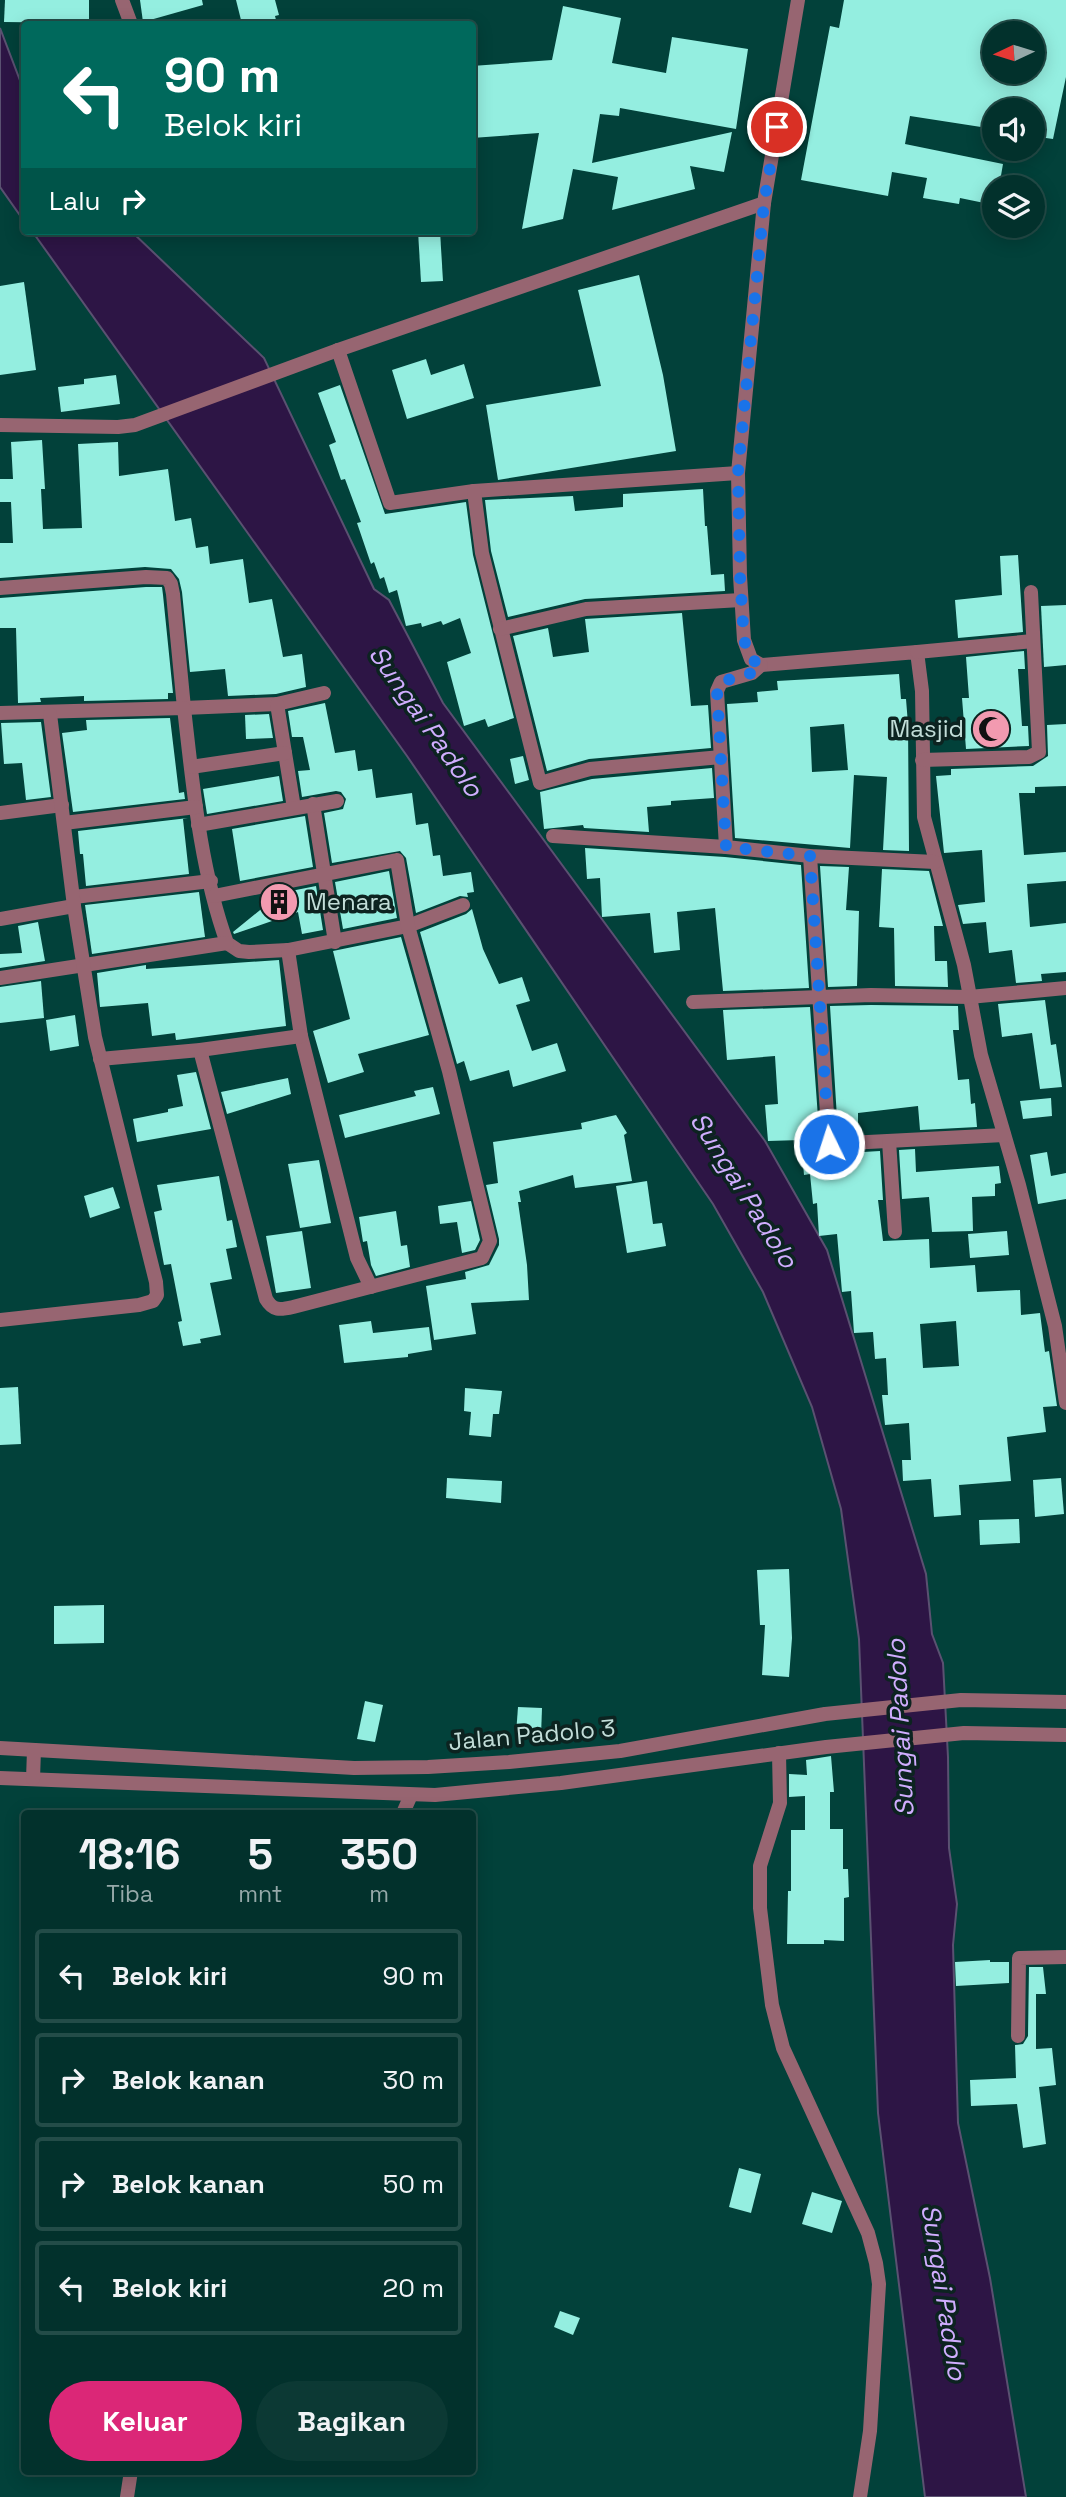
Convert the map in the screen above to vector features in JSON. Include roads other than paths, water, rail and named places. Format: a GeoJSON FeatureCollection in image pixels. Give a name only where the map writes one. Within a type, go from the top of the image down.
{"type":"FeatureCollection","features":[{"type":"Feature","properties":{"kind":"street"},"geometry":{"type":"LineString","coordinates":[[122,0],[130,21]]}},
{"type":"Feature","properties":{"kind":"street"},"geometry":{"type":"LineString","coordinates":[[798,0],[764,203],[738,473],[744,640],[751,659],[761,665],[1034,641]]}},
{"type":"Feature","properties":{"kind":"street"},"geometry":{"type":"LineString","coordinates":[[0,425],[135,425],[338,350],[764,203]]}},
{"type":"Feature","properties":{"kind":"street"},"geometry":{"type":"LineString","coordinates":[[338,350],[390,503],[474,491],[738,473]]}},
{"type":"Feature","properties":{"kind":"street"},"geometry":{"type":"LineString","coordinates":[[474,491],[482,553],[540,783],[590,769],[722,757]]}},
{"type":"Feature","properties":{"kind":"street"},"geometry":{"type":"LineString","coordinates":[[0,588],[146,577],[167,578],[171,584],[198,825],[227,943],[239,951],[249,953],[288,950],[408,926],[463,905]]}},
{"type":"Feature","properties":{"kind":"street"},"geometry":{"type":"LineString","coordinates":[[922,760],[1029,757],[1040,752],[1031,592]]}},
{"type":"Feature","properties":{"kind":"street"},"geometry":{"type":"LineString","coordinates":[[500,629],[586,609],[741,600]]}},
{"type":"Feature","properties":{"kind":"street"},"geometry":{"type":"LineString","coordinates":[[917,652],[922,691],[924,817],[964,965],[981,1055],[1055,1325],[1066,1403]]}},
{"type":"Feature","properties":{"kind":"street"},"geometry":{"type":"LineString","coordinates":[[726,847],[717,691],[721,682],[752,673],[761,665]]}},
{"type":"Feature","properties":{"kind":"street"},"geometry":{"type":"LineString","coordinates":[[0,713],[277,704],[324,693]]}},
{"type":"Feature","properties":{"kind":"street"},"geometry":{"type":"LineString","coordinates":[[277,704],[294,808]]}},
{"type":"Feature","properties":{"kind":"street"},"geometry":{"type":"LineString","coordinates":[[0,1320],[139,1305],[153,1301],[157,1295],[100,1059],[83,966],[50,713]]}},
{"type":"Feature","properties":{"kind":"street"},"geometry":{"type":"LineString","coordinates":[[191,767],[285,753]]}},
{"type":"Feature","properties":{"kind":"street"},"geometry":{"type":"LineString","coordinates":[[198,825],[337,801]]}},
{"type":"Feature","properties":{"kind":"street"},"geometry":{"type":"LineString","coordinates":[[313,804],[335,942]]}},
{"type":"Feature","properties":{"kind":"street"},"geometry":{"type":"LineString","coordinates":[[0,813],[62,805]]}},
{"type":"Feature","properties":{"kind":"street"},"geometry":{"type":"LineString","coordinates":[[64,823],[196,807]]}},
{"type":"Feature","properties":{"kind":"street"},"geometry":{"type":"LineString","coordinates":[[553,836],[726,847],[810,856],[935,862]]}},
{"type":"Feature","properties":{"kind":"street"},"geometry":{"type":"LineString","coordinates":[[810,856],[829,1144],[1004,1135]]}},
{"type":"Feature","properties":{"kind":"street"},"geometry":{"type":"LineString","coordinates":[[0,919],[74,902],[212,889],[397,860],[408,926],[449,1071],[490,1241],[482,1258],[279,1310],[269,1304],[200,1050]]}},
{"type":"Feature","properties":{"kind":"street"},"geometry":{"type":"LineString","coordinates":[[0,978],[227,943]]}},
{"type":"Feature","properties":{"kind":"street"},"geometry":{"type":"LineString","coordinates":[[288,950],[302,1036],[358,1258],[371,1286]]}},
{"type":"Feature","properties":{"kind":"street"},"geometry":{"type":"LineString","coordinates":[[693,1002],[871,995],[969,997],[1066,988]]}},
{"type":"Feature","properties":{"kind":"street"},"geometry":{"type":"LineString","coordinates":[[100,1059],[200,1050],[302,1036]]}},
{"type":"Feature","properties":{"kind":"street"},"geometry":{"type":"LineString","coordinates":[[889,1141],[894,1232]]}},
{"type":"Feature","properties":{"kind":"street","name":"Jalan Padolo 3"},"geometry":{"type":"LineString","coordinates":[[0,1748],[354,1769],[428,1767],[620,1751],[825,1714],[961,1700],[1066,1702]]}},
{"type":"Feature","properties":{"kind":"street","name":"Jalan Padolo 3"},"geometry":{"type":"LineString","coordinates":[[0,1777],[435,1795],[561,1783],[826,1747],[964,1733],[1066,1735]]}},
{"type":"Feature","properties":{"kind":"street"},"geometry":{"type":"LineString","coordinates":[[33,1779],[34,1750]]}},
{"type":"Feature","properties":{"kind":"street"},"geometry":{"type":"LineString","coordinates":[[779,1753],[780,1803],[760,1867],[760,1908],[772,2005],[783,2048],[868,2233],[879,2284],[870,2431],[860,2497]]}},
{"type":"Feature","properties":{"kind":"street"},"geometry":{"type":"LineString","coordinates":[[404,1810],[411,1794]]}},
{"type":"Feature","properties":{"kind":"street"},"geometry":{"type":"LineString","coordinates":[[1018,2036],[1019,1958],[1066,1957]]}},
{"type":"Feature","properties":{"kind":"street"},"geometry":{"type":"LineString","coordinates":[[127,2497],[130,2475]]}},
{"type":"Feature","properties":{"kind":"water"},"geometry":{"type":"Polygon","coordinates":[[[0,28],[21,83],[21,217],[0,187],[0,28]]]}},
{"type":"Feature","properties":{"kind":"water","name":"Sungai Padolo"},"geometry":{"type":"Polygon","coordinates":[[[35,235],[135,235],[264,358],[374,589],[389,600],[443,703],[765,1141],[827,1250],[926,1574],[932,1634],[943,1663],[949,1848],[957,1904],[953,1945],[958,2123],[990,2278],[1026,2497],[925,2497],[878,2113],[859,1639],[841,1509],[812,1407],[763,1292],[713,1204],[407,756],[35,235]]]}},
{"type":"Feature","properties":{"kind":"place","name":"Masjid"},"geometry":{"type":"Point","coordinates":[991,729]}},
{"type":"Feature","properties":{"kind":"place","name":"Menara"},"geometry":{"type":"Point","coordinates":[279,902]}}]}
